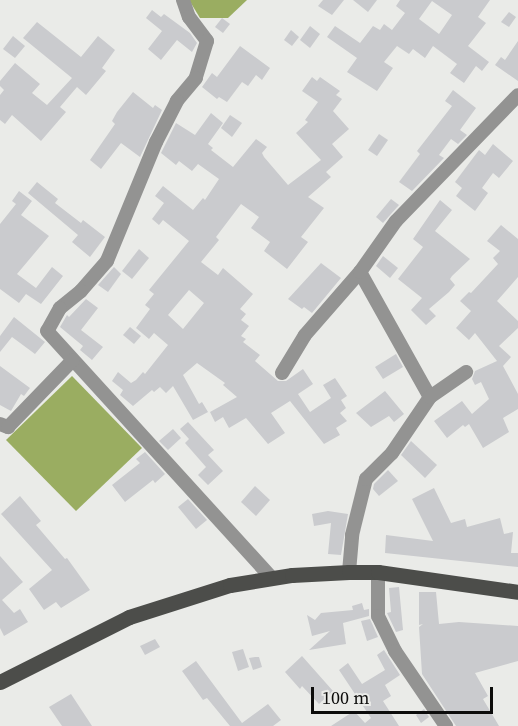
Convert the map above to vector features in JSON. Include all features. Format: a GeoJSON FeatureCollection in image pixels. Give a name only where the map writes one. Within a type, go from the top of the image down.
{"type":"FeatureCollection","features":[{"type":"Feature","properties":{"kind":"main road"},"geometry":{"type":"LineString","coordinates":[[0,682],[129,617],[230,585],[272,578],[378,572],[518,592]]}},
{"type":"Feature","properties":{"kind":"street"},"geometry":{"type":"LineString","coordinates":[[183,0],[189,17],[207,41],[196,78],[177,101],[156,142],[107,261],[81,291],[60,308],[47,331],[272,578]]}},
{"type":"Feature","properties":{"kind":"street"},"geometry":{"type":"LineString","coordinates":[[282,373],[305,335],[360,272],[396,221],[518,96]]}},
{"type":"Feature","properties":{"kind":"street"},"geometry":{"type":"LineString","coordinates":[[360,272],[430,397]]}},
{"type":"Feature","properties":{"kind":"street"},"geometry":{"type":"LineString","coordinates":[[0,424],[8,427],[72,360]]}},
{"type":"Feature","properties":{"kind":"street"},"geometry":{"type":"LineString","coordinates":[[349,572],[352,535],[366,479],[392,453],[430,397],[466,372]]}},
{"type":"Feature","properties":{"kind":"street"},"geometry":{"type":"LineString","coordinates":[[378,572],[378,616],[395,651],[446,726]]}},
{"type":"Feature","properties":{"kind":"shaded area"},"geometry":{"type":"Polygon","coordinates":[[[189,0],[247,0],[228,18],[200,18],[189,0]]]}},
{"type":"Feature","properties":{"kind":"shaded area"},"geometry":{"type":"Polygon","coordinates":[[[72,376],[142,448],[76,511],[6,440],[72,376]]]}},
{"type":"Feature","properties":{"kind":"building"},"geometry":{"type":"Polygon","coordinates":[[[323,0],[344,0],[332,15],[318,6],[323,0]]]}},
{"type":"Feature","properties":{"kind":"building"},"geometry":{"type":"Polygon","coordinates":[[[353,0],[377,0],[368,12],[353,0]]]}},
{"type":"Feature","properties":{"kind":"building"},"geometry":{"type":"Polygon","coordinates":[[[400,0],[490,0],[478,17],[486,23],[468,46],[489,62],[482,71],[476,66],[464,83],[450,73],[457,64],[433,46],[425,58],[413,49],[409,54],[397,46],[384,62],[393,68],[377,91],[347,72],[357,58],[327,37],[335,26],[360,43],[373,26],[380,30],[384,24],[392,30],[405,13],[396,6],[400,0]],[[432,1],[419,19],[439,34],[452,15],[432,1]]]}},
{"type":"Feature","properties":{"kind":"building"},"geometry":{"type":"Polygon","coordinates":[[[152,10],[161,17],[164,14],[190,33],[197,43],[192,52],[177,40],[161,60],[148,49],[162,31],[146,18],[152,10]]]}},
{"type":"Feature","properties":{"kind":"building"},"geometry":{"type":"Polygon","coordinates":[[[509,12],[516,17],[509,27],[501,22],[509,12]]]}},
{"type":"Feature","properties":{"kind":"building"},"geometry":{"type":"Polygon","coordinates":[[[222,18],[230,24],[223,33],[215,27],[222,18]]]}},
{"type":"Feature","properties":{"kind":"building"},"geometry":{"type":"Polygon","coordinates":[[[37,22],[81,57],[98,36],[115,50],[102,68],[106,71],[86,95],[77,87],[60,107],[66,112],[41,141],[12,115],[5,124],[0,120],[0,95],[4,90],[0,86],[0,81],[15,63],[40,84],[32,93],[47,105],[72,78],[23,38],[37,22]]]}},
{"type":"Feature","properties":{"kind":"building"},"geometry":{"type":"Polygon","coordinates":[[[310,26],[320,34],[310,48],[300,40],[310,26]]]}},
{"type":"Feature","properties":{"kind":"building"},"geometry":{"type":"Polygon","coordinates":[[[291,30],[299,37],[292,46],[284,40],[291,30]]]}},
{"type":"Feature","properties":{"kind":"building"},"geometry":{"type":"Polygon","coordinates":[[[13,36],[25,46],[15,58],[3,49],[13,36]]]}},
{"type":"Feature","properties":{"kind":"building"},"geometry":{"type":"Polygon","coordinates":[[[518,41],[518,81],[495,65],[501,57],[505,60],[518,41]]]}},
{"type":"Feature","properties":{"kind":"building"},"geometry":{"type":"Polygon","coordinates":[[[240,46],[270,68],[262,80],[256,75],[248,86],[242,82],[227,102],[219,97],[217,99],[202,87],[212,73],[217,77],[240,46]]]}},
{"type":"Feature","properties":{"kind":"building"},"geometry":{"type":"Polygon","coordinates":[[[312,77],[317,81],[320,77],[340,91],[336,95],[342,99],[333,111],[349,129],[332,144],[343,157],[326,172],[331,177],[308,197],[324,208],[301,237],[308,242],[287,269],[264,251],[270,242],[251,228],[259,217],[241,204],[216,237],[219,240],[201,262],[218,275],[223,268],[253,294],[240,309],[246,314],[241,320],[249,326],[241,336],[246,339],[243,342],[260,355],[255,361],[278,381],[286,381],[303,369],[313,384],[298,394],[310,412],[331,398],[323,385],[335,378],[347,396],[341,400],[346,408],[340,413],[347,421],[336,428],[340,435],[324,444],[290,401],[271,413],[285,433],[268,444],[246,418],[229,428],[223,417],[215,422],[210,412],[237,397],[223,385],[225,383],[197,363],[183,375],[199,404],[202,402],[208,412],[193,420],[173,386],[166,393],[160,387],[154,392],[152,390],[133,406],[120,395],[123,390],[112,381],[118,372],[131,383],[136,380],[143,372],[145,374],[168,345],[154,333],[149,339],[136,328],[150,309],[145,305],[154,294],[149,290],[189,241],[163,220],[159,225],[152,219],[164,203],[155,196],[163,186],[193,210],[203,198],[205,200],[219,179],[198,164],[192,171],[179,161],[176,165],[161,153],[176,123],[195,135],[211,113],[223,123],[208,144],[213,148],[211,150],[233,167],[256,139],[267,147],[262,153],[264,157],[288,185],[321,160],[296,133],[308,122],[305,120],[318,102],[302,91],[312,77]],[[189,290],[168,315],[183,329],[204,303],[189,290]]]}},
{"type":"Feature","properties":{"kind":"building"},"geometry":{"type":"Polygon","coordinates":[[[453,90],[476,108],[460,130],[467,135],[458,144],[451,139],[439,155],[444,158],[412,191],[399,182],[420,154],[417,151],[452,106],[445,101],[453,90]]]}},
{"type":"Feature","properties":{"kind":"building"},"geometry":{"type":"Polygon","coordinates":[[[133,92],[153,108],[155,105],[162,110],[140,157],[121,143],[101,169],[90,160],[115,124],[112,121],[117,112],[133,92]]]}},
{"type":"Feature","properties":{"kind":"building"},"geometry":{"type":"Polygon","coordinates":[[[230,115],[242,123],[232,137],[221,128],[230,115]]]}},
{"type":"Feature","properties":{"kind":"building"},"geometry":{"type":"Polygon","coordinates":[[[379,134],[388,140],[377,156],[368,150],[379,134]]]}},
{"type":"Feature","properties":{"kind":"building"},"geometry":{"type":"Polygon","coordinates":[[[493,144],[513,161],[499,178],[493,173],[482,188],[488,193],[475,211],[456,196],[462,188],[455,182],[479,150],[485,155],[493,144]]]}},
{"type":"Feature","properties":{"kind":"building"},"geometry":{"type":"Polygon","coordinates":[[[37,182],[58,199],[55,203],[81,223],[83,220],[105,237],[90,257],[72,242],[78,235],[28,193],[37,182]]]}},
{"type":"Feature","properties":{"kind":"building"},"geometry":{"type":"Polygon","coordinates":[[[19,191],[32,201],[21,215],[49,236],[17,274],[36,288],[52,267],[63,276],[41,304],[26,294],[19,303],[0,289],[0,224],[16,204],[12,201],[19,191]]]}},
{"type":"Feature","properties":{"kind":"building"},"geometry":{"type":"Polygon","coordinates":[[[391,199],[399,205],[383,223],[376,217],[391,199]]]}},
{"type":"Feature","properties":{"kind":"building"},"geometry":{"type":"Polygon","coordinates":[[[440,200],[452,210],[435,231],[470,259],[450,279],[455,285],[429,309],[436,316],[426,325],[411,310],[422,298],[398,279],[423,247],[413,239],[440,200]]]}},
{"type":"Feature","properties":{"kind":"building"},"geometry":{"type":"Polygon","coordinates":[[[501,225],[518,239],[518,277],[497,301],[518,321],[518,328],[499,346],[511,357],[503,366],[518,394],[518,409],[503,418],[509,432],[483,448],[469,424],[465,427],[463,425],[447,438],[434,421],[462,401],[472,414],[489,399],[481,382],[475,385],[472,379],[475,371],[497,361],[475,333],[469,340],[456,328],[471,311],[460,301],[469,292],[471,293],[498,264],[493,258],[500,251],[487,241],[501,225]]]}},
{"type":"Feature","properties":{"kind":"building"},"geometry":{"type":"Polygon","coordinates":[[[139,249],[149,258],[132,279],[122,271],[139,249]]]}},
{"type":"Feature","properties":{"kind":"building"},"geometry":{"type":"Polygon","coordinates":[[[383,256],[398,268],[390,278],[376,266],[383,256]]]}},
{"type":"Feature","properties":{"kind":"building"},"geometry":{"type":"Polygon","coordinates":[[[321,263],[341,278],[312,313],[288,299],[321,263]]]}},
{"type":"Feature","properties":{"kind":"building"},"geometry":{"type":"Polygon","coordinates":[[[114,267],[121,274],[108,292],[98,285],[114,267]]]}},
{"type":"Feature","properties":{"kind":"building"},"geometry":{"type":"Polygon","coordinates":[[[86,299],[98,308],[81,330],[103,347],[92,360],[80,350],[83,346],[60,327],[67,315],[69,317],[86,299]]]}},
{"type":"Feature","properties":{"kind":"building"},"geometry":{"type":"Polygon","coordinates":[[[14,317],[45,342],[35,354],[12,337],[0,352],[0,336],[14,317]]]}},
{"type":"Feature","properties":{"kind":"building"},"geometry":{"type":"Polygon","coordinates":[[[130,327],[141,336],[134,344],[123,335],[130,327]]]}},
{"type":"Feature","properties":{"kind":"building"},"geometry":{"type":"Polygon","coordinates":[[[396,354],[403,367],[383,379],[375,367],[396,354]]]}},
{"type":"Feature","properties":{"kind":"building"},"geometry":{"type":"Polygon","coordinates":[[[0,366],[30,388],[24,396],[21,394],[11,411],[0,405],[0,366]]]}},
{"type":"Feature","properties":{"kind":"building"},"geometry":{"type":"Polygon","coordinates":[[[385,391],[404,414],[394,422],[389,416],[371,427],[356,413],[385,391]]]}},
{"type":"Feature","properties":{"kind":"building"},"geometry":{"type":"Polygon","coordinates":[[[188,422],[214,450],[208,455],[223,471],[208,485],[198,475],[206,467],[185,443],[189,439],[180,429],[188,422]]]}},
{"type":"Feature","properties":{"kind":"building"},"geometry":{"type":"Polygon","coordinates":[[[173,429],[181,438],[168,450],[159,441],[173,429]]]}},
{"type":"Feature","properties":{"kind":"building"},"geometry":{"type":"Polygon","coordinates":[[[411,441],[437,465],[425,478],[401,455],[411,441]]]}},
{"type":"Feature","properties":{"kind":"building"},"geometry":{"type":"Polygon","coordinates":[[[145,452],[165,474],[155,483],[153,480],[125,502],[112,485],[140,463],[136,459],[145,452]]]}},
{"type":"Feature","properties":{"kind":"building"},"geometry":{"type":"Polygon","coordinates":[[[388,470],[398,481],[379,496],[373,489],[374,484],[388,470]]]}},
{"type":"Feature","properties":{"kind":"building"},"geometry":{"type":"Polygon","coordinates":[[[255,486],[270,500],[256,516],[241,502],[255,486]]]}},
{"type":"Feature","properties":{"kind":"building"},"geometry":{"type":"Polygon","coordinates":[[[434,488],[451,523],[465,519],[467,527],[500,518],[504,534],[513,532],[511,553],[518,553],[518,567],[385,553],[386,535],[433,541],[412,499],[434,488]]]}},
{"type":"Feature","properties":{"kind":"building"},"geometry":{"type":"Polygon","coordinates":[[[20,496],[41,521],[36,525],[65,559],[67,558],[90,590],[61,608],[56,602],[44,610],[29,589],[52,570],[1,514],[20,496]]]}},
{"type":"Feature","properties":{"kind":"building"},"geometry":{"type":"Polygon","coordinates":[[[188,499],[207,520],[196,529],[178,507],[188,499]]]}},
{"type":"Feature","properties":{"kind":"building"},"geometry":{"type":"Polygon","coordinates":[[[328,511],[348,514],[341,555],[328,554],[331,523],[314,526],[312,514],[328,511]]]}},
{"type":"Feature","properties":{"kind":"building"},"geometry":{"type":"Polygon","coordinates":[[[0,556],[23,582],[2,600],[14,613],[20,609],[28,622],[4,636],[0,628],[0,556]]]}},
{"type":"Feature","properties":{"kind":"building"},"geometry":{"type":"Polygon","coordinates":[[[399,587],[403,630],[396,632],[387,613],[391,612],[389,588],[399,587]]]}},
{"type":"Feature","properties":{"kind":"building"},"geometry":{"type":"Polygon","coordinates":[[[419,592],[436,592],[439,624],[459,622],[518,626],[518,661],[475,673],[488,696],[483,699],[499,726],[456,726],[422,674],[419,627],[423,624],[419,625],[419,592]]]}},
{"type":"Feature","properties":{"kind":"building"},"geometry":{"type":"Polygon","coordinates":[[[362,603],[364,610],[369,609],[369,616],[343,623],[346,644],[309,650],[330,631],[312,636],[307,615],[315,620],[321,613],[353,610],[352,606],[362,603]]]}},
{"type":"Feature","properties":{"kind":"building"},"geometry":{"type":"Polygon","coordinates":[[[370,619],[378,637],[367,641],[361,621],[370,619]]]}},
{"type":"Feature","properties":{"kind":"building"},"geometry":{"type":"Polygon","coordinates":[[[155,639],[160,647],[145,655],[140,646],[155,639]]]}},
{"type":"Feature","properties":{"kind":"building"},"geometry":{"type":"Polygon","coordinates":[[[243,649],[249,667],[238,671],[232,652],[243,649]]]}},
{"type":"Feature","properties":{"kind":"building"},"geometry":{"type":"Polygon","coordinates":[[[384,650],[400,675],[385,685],[391,696],[383,701],[399,726],[331,726],[354,711],[365,723],[371,718],[339,670],[348,663],[362,684],[385,670],[377,655],[384,650]]]}},
{"type":"Feature","properties":{"kind":"building"},"geometry":{"type":"Polygon","coordinates":[[[302,656],[333,691],[319,704],[302,686],[300,689],[285,672],[302,656]]]}},
{"type":"Feature","properties":{"kind":"building"},"geometry":{"type":"Polygon","coordinates":[[[259,657],[262,667],[253,670],[249,658],[259,657]]]}},
{"type":"Feature","properties":{"kind":"building"},"geometry":{"type":"Polygon","coordinates":[[[196,661],[242,723],[268,704],[281,720],[273,726],[230,726],[207,698],[203,700],[182,671],[196,661]]]}},
{"type":"Feature","properties":{"kind":"building"},"geometry":{"type":"Polygon","coordinates":[[[71,694],[92,726],[62,726],[49,707],[71,694]]]}},
{"type":"Feature","properties":{"kind":"building"},"geometry":{"type":"Polygon","coordinates":[[[424,709],[429,717],[421,723],[416,715],[424,709]]]}}]}
